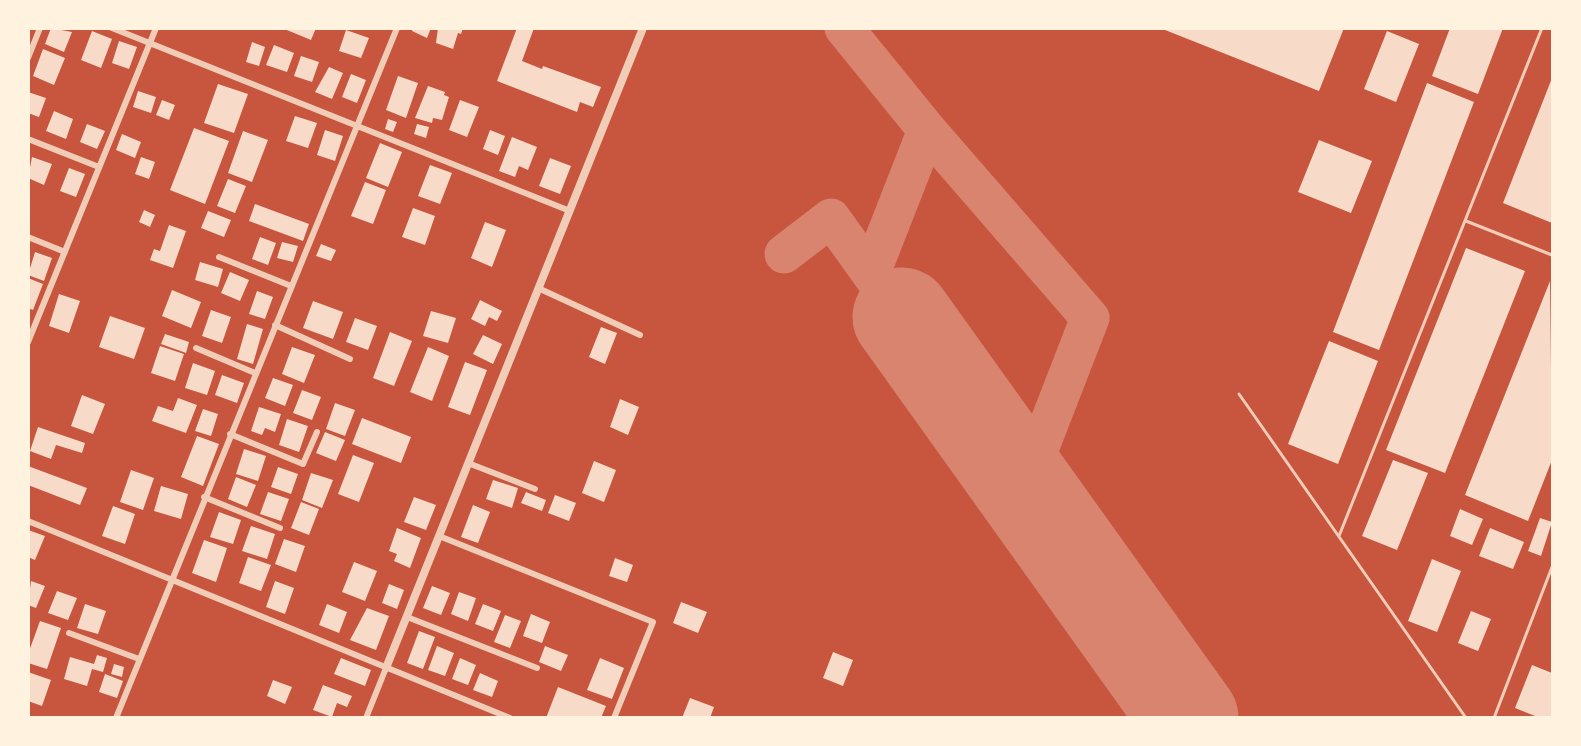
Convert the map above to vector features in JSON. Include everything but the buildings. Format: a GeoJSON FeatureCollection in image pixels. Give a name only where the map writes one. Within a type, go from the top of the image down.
{"type":"FeatureCollection","features":[{"type":"Feature","properties":{"kind":"street"},"geometry":{"type":"LineString","coordinates":[[28,58],[40,28]]}},
{"type":"Feature","properties":{"kind":"street"},"geometry":{"type":"LineString","coordinates":[[112,28],[570,211]]}},
{"type":"Feature","properties":{"kind":"street"},"geometry":{"type":"LineString","coordinates":[[28,342],[32,325],[65,252],[156,28]]}},
{"type":"Feature","properties":{"kind":"street"},"geometry":{"type":"LineString","coordinates":[[116,717],[397,28]]}},
{"type":"Feature","properties":{"kind":"street"},"geometry":{"type":"LineString","coordinates":[[366,717],[643,28]]}},
{"type":"Feature","properties":{"kind":"street"},"geometry":{"type":"LineString","coordinates":[[28,139],[99,167]]}},
{"type":"Feature","properties":{"kind":"street"},"geometry":{"type":"LineString","coordinates":[[28,237],[65,252]]}},
{"type":"Feature","properties":{"kind":"street"},"geometry":{"type":"LineString","coordinates":[[219,257],[291,285]]}},
{"type":"Feature","properties":{"kind":"street"},"geometry":{"type":"LineString","coordinates":[[538,288],[640,335]]}},
{"type":"Feature","properties":{"kind":"street"},"geometry":{"type":"LineString","coordinates":[[275,325],[350,359]]}},
{"type":"Feature","properties":{"kind":"street"},"geometry":{"type":"LineString","coordinates":[[196,348],[255,373]]}},
{"type":"Feature","properties":{"kind":"street"},"geometry":{"type":"LineString","coordinates":[[230,434],[303,464],[317,432]]}},
{"type":"Feature","properties":{"kind":"street"},"geometry":{"type":"LineString","coordinates":[[468,463],[535,489]]}},
{"type":"Feature","properties":{"kind":"street"},"geometry":{"type":"LineString","coordinates":[[204,497],[280,528]]}},
{"type":"Feature","properties":{"kind":"street"},"geometry":{"type":"LineString","coordinates":[[28,521],[510,717]]}},
{"type":"Feature","properties":{"kind":"street"},"geometry":{"type":"LineString","coordinates":[[439,536],[653,622],[614,717]]}},
{"type":"Feature","properties":{"kind":"street"},"geometry":{"type":"LineString","coordinates":[[407,617],[537,668]]}},
{"type":"Feature","properties":{"kind":"street"},"geometry":{"type":"LineString","coordinates":[[69,633],[139,659]]}},
{"type":"Feature","properties":{"kind":"lane"},"geometry":{"type":"LineString","coordinates":[[1339,537],[1542,28]]}},
{"type":"Feature","properties":{"kind":"lane"},"geometry":{"type":"LineString","coordinates":[[1466,221],[1552,255]]}},
{"type":"Feature","properties":{"kind":"lane"},"geometry":{"type":"LineString","coordinates":[[1239,394],[1466,717]]}},
{"type":"Feature","properties":{"kind":"lane"},"geometry":{"type":"LineString","coordinates":[[1494,717],[1552,567]]}},
{"type":"Feature","properties":{"kind":"taxiway"},"geometry":{"type":"LineString","coordinates":[[844,28],[927,130],[1090,318],[1024,488]]}},
{"type":"Feature","properties":{"kind":"taxiway"},"geometry":{"type":"LineString","coordinates":[[871,273],[927,130]]}},
{"type":"Feature","properties":{"kind":"taxiway"},"geometry":{"type":"LineString","coordinates":[[784,254],[831,218],[902,317]]}},
{"type":"Feature","properties":{"kind":"runway"},"geometry":{"type":"LineString","coordinates":[[902,317],[1189,718]]}}]}
